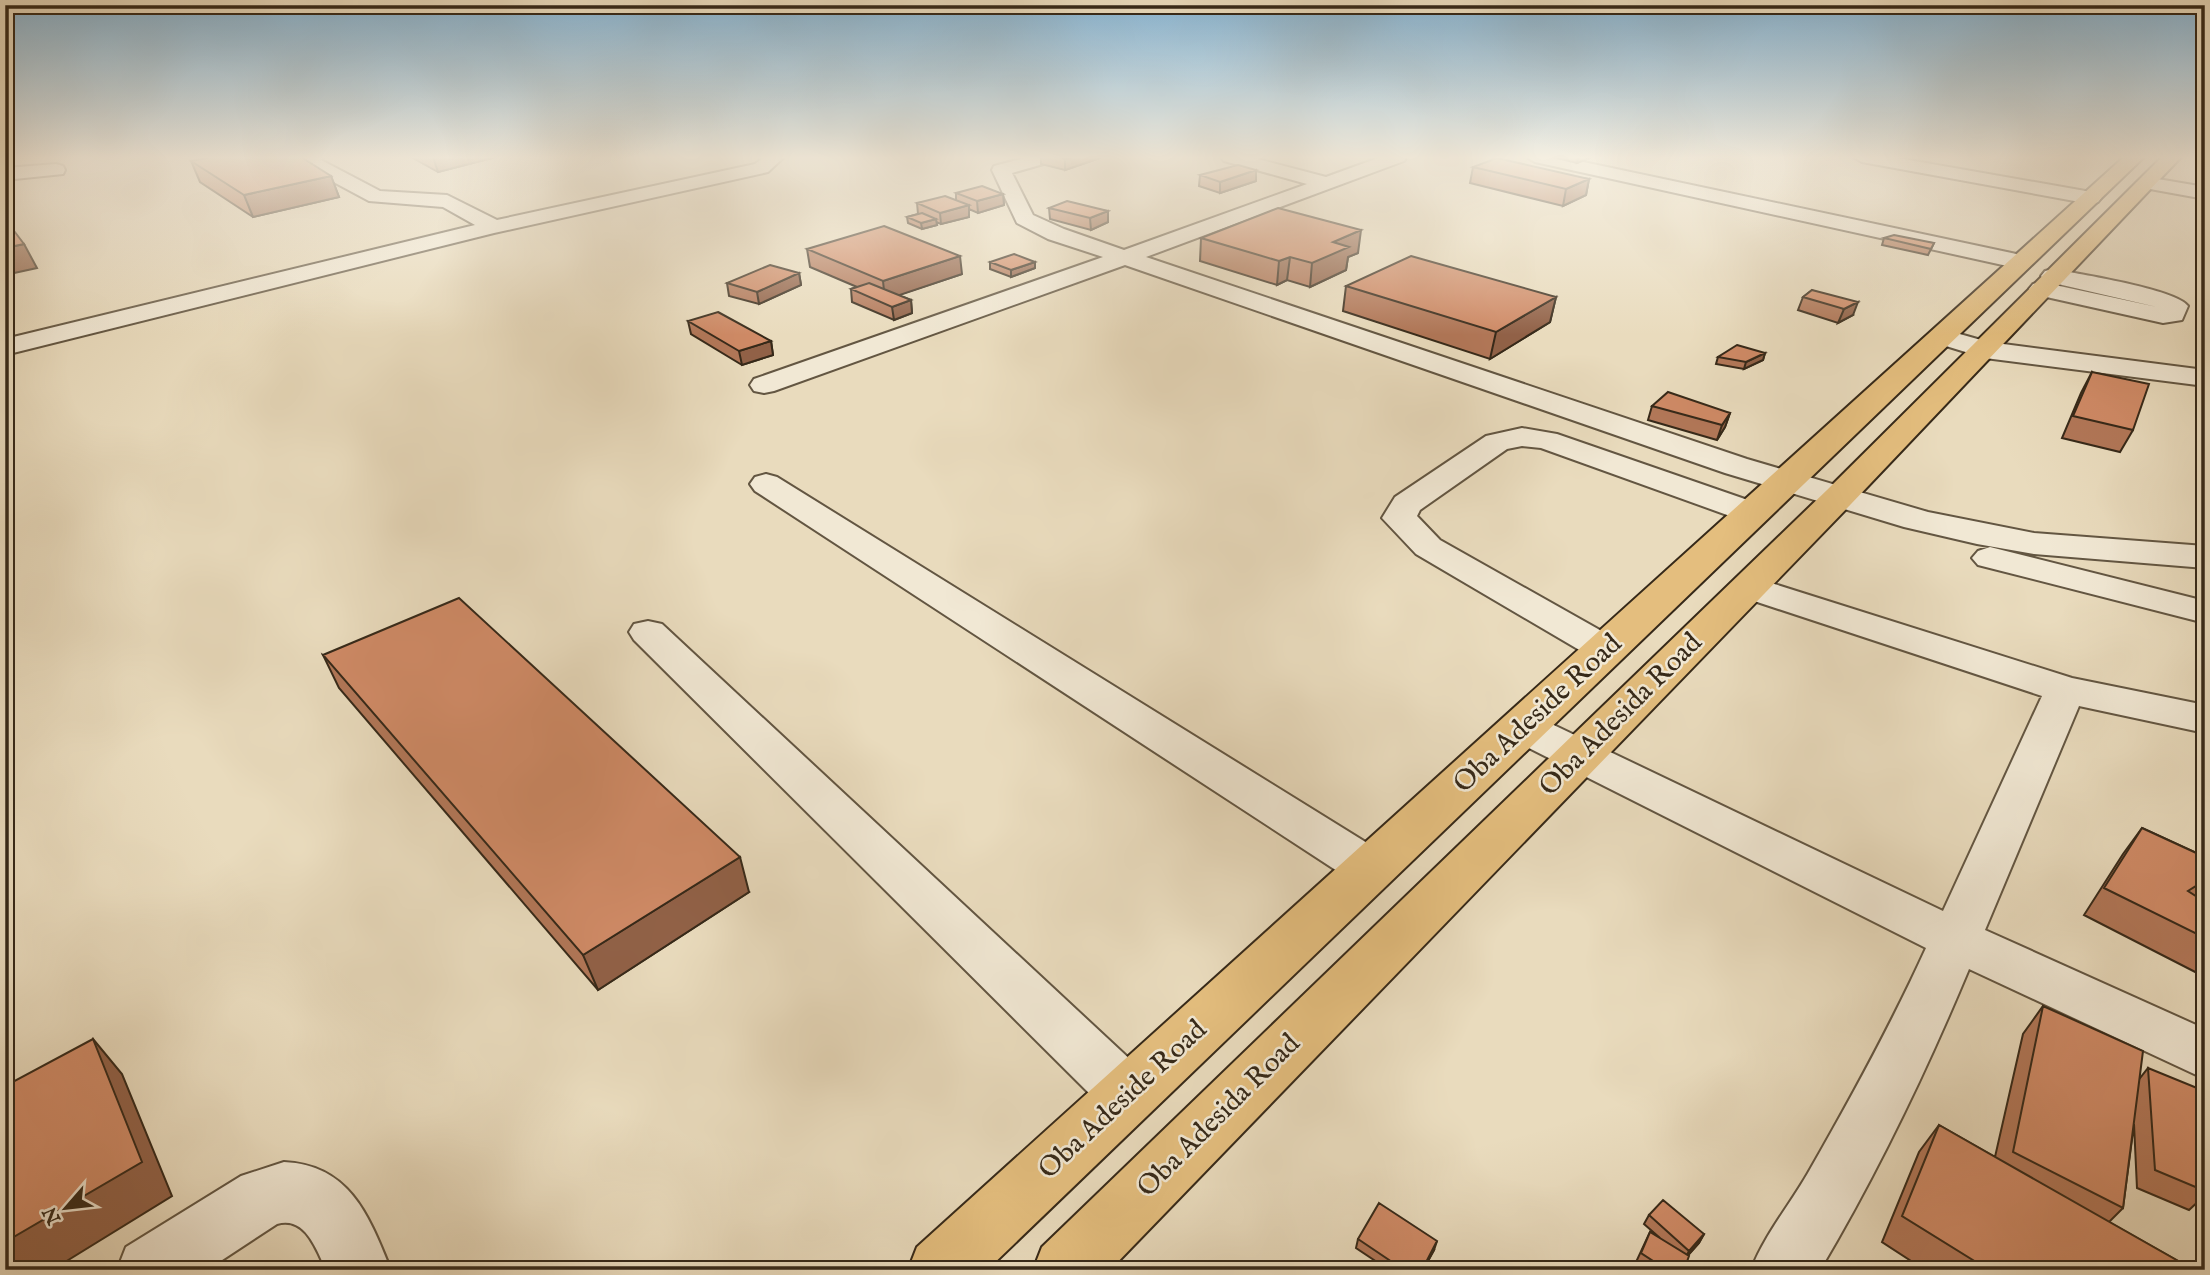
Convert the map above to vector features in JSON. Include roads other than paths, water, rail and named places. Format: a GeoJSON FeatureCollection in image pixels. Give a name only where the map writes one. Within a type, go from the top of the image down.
{"type":"FeatureCollection","features":[{"type":"Feature","properties":{"kind":"main road","name":"Oba Adeside Road"},"geometry":{"type":"LineString","coordinates":[[940,1270],[1942,338],[2038,276],[2078,216]]}},
{"type":"Feature","properties":{"kind":"main road","name":"Oba Adesida Road"},"geometry":{"type":"LineString","coordinates":[[1065,1270],[1985,350],[2038,276],[2101,216]]}},
{"type":"Feature","properties":{"kind":"street"},"geometry":{"type":"LineString","coordinates":[[476,216],[495,227]]}},
{"type":"Feature","properties":{"kind":"street"},"geometry":{"type":"LineString","coordinates":[[5,347],[542,216]]}},
{"type":"Feature","properties":{"kind":"street"},"geometry":{"type":"LineString","coordinates":[[1023,216],[1056,234],[1127,256],[1736,466],[1774,494]]}},
{"type":"Feature","properties":{"kind":"street"},"geometry":{"type":"LineString","coordinates":[[764,385],[929,329],[1235,216]]}},
{"type":"Feature","properties":{"kind":"street"},"geometry":{"type":"LineString","coordinates":[[1786,216],[2038,276]]}},
{"type":"Feature","properties":{"kind":"street"},"geometry":{"type":"LineString","coordinates":[[1942,338],[1985,350],[2205,378]]}},
{"type":"Feature","properties":{"kind":"street"},"geometry":{"type":"LineString","coordinates":[[1607,650],[1428,547],[1399,518],[1407,504],[1497,442],[1522,437],[1546,440],[1774,494],[1833,503],[1925,541],[2000,549],[2205,556]]}},
{"type":"Feature","properties":{"kind":"street"},"geometry":{"type":"LineString","coordinates":[[766,484],[1371,870]]}},
{"type":"Feature","properties":{"kind":"street"},"geometry":{"type":"LineString","coordinates":[[2000,549],[2205,612]]}},
{"type":"Feature","properties":{"kind":"street"},"geometry":{"type":"LineString","coordinates":[[1749,587],[2066,690],[2205,719]]}},
{"type":"Feature","properties":{"kind":"street"},"geometry":{"type":"LineString","coordinates":[[648,632],[1129,1095]]}},
{"type":"Feature","properties":{"kind":"street"},"geometry":{"type":"LineString","coordinates":[[1783,1270],[1828,1198],[1907,1051],[1954,939],[2066,690]]}},
{"type":"Feature","properties":{"kind":"street"},"geometry":{"type":"LineString","coordinates":[[1524,728],[1954,939],[2205,1055]]}},
{"type":"Feature","properties":{"kind":"street"},"geometry":{"type":"LineString","coordinates":[[149,1270],[263,1197],[281,1191],[316,1198],[330,1210],[359,1270]]}}]}
